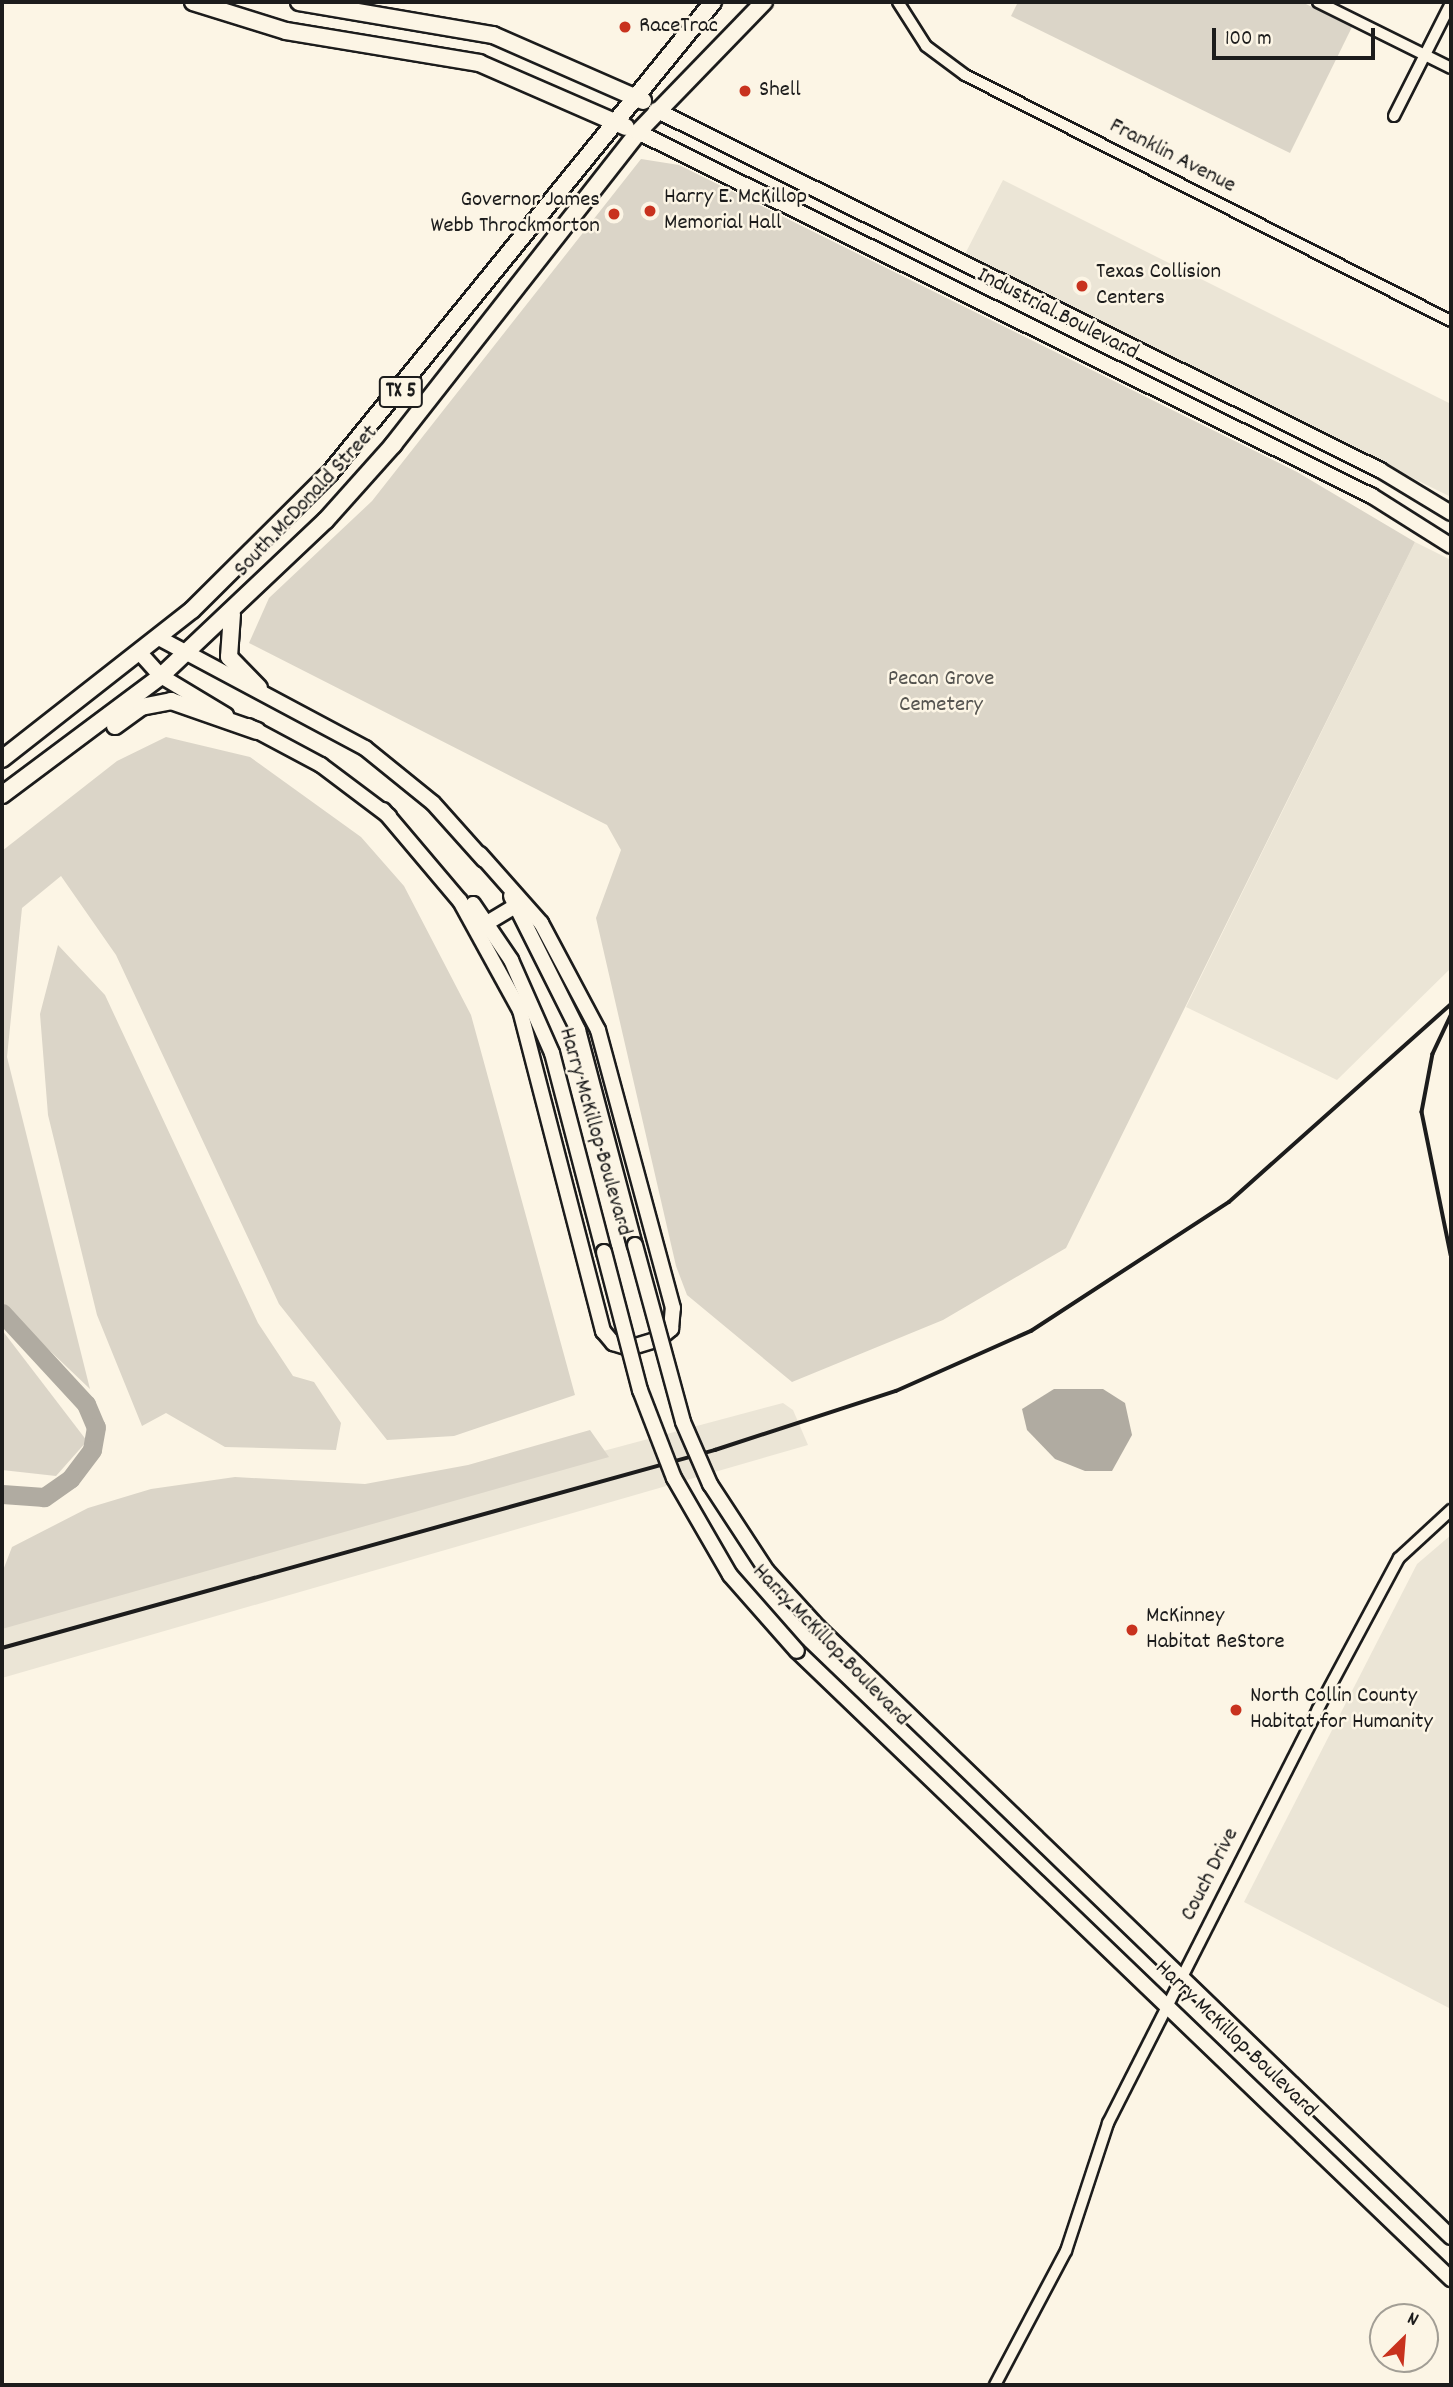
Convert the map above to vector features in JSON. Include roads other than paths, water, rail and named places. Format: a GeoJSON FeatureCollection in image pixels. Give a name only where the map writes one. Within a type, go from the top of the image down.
{"type":"FeatureCollection","features":[{"type":"Feature","properties":{"kind":"main road"},"geometry":{"type":"LineString","coordinates":[[193,2],[262,26],[498,69],[638,132]]}},
{"type":"Feature","properties":{"kind":"main road"},"geometry":{"type":"LineString","coordinates":[[299,2],[493,35],[636,97],[656,110]]}},
{"type":"Feature","properties":{"kind":"main road","name":"South McDonald Street"},"geometry":{"type":"LineString","coordinates":[[2,759],[159,638],[330,473],[554,201],[713,2]]}},
{"type":"Feature","properties":{"kind":"main road","name":"South McDonald Street"},"geometry":{"type":"LineString","coordinates":[[2,795],[161,676],[233,612],[365,478],[573,211],[656,110],[756,3]]}},
{"type":"Feature","properties":{"kind":"main road"},"geometry":{"type":"LineString","coordinates":[[356,42],[360,11]]}},
{"type":"Feature","properties":{"kind":"main road","name":"Industrial Boulevard"},"geometry":{"type":"LineString","coordinates":[[656,110],[1202,385],[1380,470],[1451,513]]}},
{"type":"Feature","properties":{"kind":"main road","name":"Industrial Boulevard"},"geometry":{"type":"LineString","coordinates":[[638,132],[1391,506],[1451,546]]}},
{"type":"Feature","properties":{"kind":"main road"},"geometry":{"type":"LineString","coordinates":[[554,201],[573,211]]}},
{"type":"Feature","properties":{"kind":"main road"},"geometry":{"type":"LineString","coordinates":[[504,261],[524,276]]}},
{"type":"Feature","properties":{"kind":"main road"},"geometry":{"type":"LineString","coordinates":[[968,295],[979,271]]}},
{"type":"Feature","properties":{"kind":"main road"},"geometry":{"type":"LineString","coordinates":[[1040,331],[1051,307]]}},
{"type":"Feature","properties":{"kind":"main road"},"geometry":{"type":"LineString","coordinates":[[1161,392],[1172,370]]}},
{"type":"Feature","properties":{"kind":"main road"},"geometry":{"type":"LineString","coordinates":[[1191,407],[1202,385]]}},
{"type":"Feature","properties":{"kind":"main road"},"geometry":{"type":"LineString","coordinates":[[233,612],[229,657],[259,688]]}},
{"type":"Feature","properties":{"kind":"main road","name":"Harry McKillop Boulevard"},"geometry":{"type":"LineString","coordinates":[[159,638],[259,688],[388,765],[480,855],[517,905],[551,967],[586,1054],[683,1422],[710,1484],[756,1556],[818,1627],[1183,1975],[1451,2237]]}},
{"type":"Feature","properties":{"kind":"main road","name":"Harry McKillop Boulevard"},"geometry":{"type":"LineString","coordinates":[[140,653],[161,676],[321,765],[383,810],[457,883],[487,923],[552,1052],[640,1390],[674,1478],[730,1575],[796,1651],[1451,2279]]}},
{"type":"Feature","properties":{"kind":"main road"},"geometry":{"type":"LineString","coordinates":[[20,783],[56,769],[156,701],[187,704],[257,731]]}},
{"type":"Feature","properties":{"kind":"main road"},"geometry":{"type":"LineString","coordinates":[[383,810],[460,901],[520,1010],[603,1331],[629,1348],[659,1339],[671,1329],[673,1308],[598,1030],[541,923],[480,855]]}},
{"type":"Feature","properties":{"kind":"main road"},"geometry":{"type":"LineString","coordinates":[[487,923],[517,905]]}},
{"type":"Feature","properties":{"kind":"street","name":"Franklin Avenue"},"geometry":{"type":"LineString","coordinates":[[898,2],[926,46],[965,75],[1451,321]]}},
{"type":"Feature","properties":{"kind":"street"},"geometry":{"type":"LineString","coordinates":[[1318,2],[1451,68]]}},
{"type":"Feature","properties":{"kind":"street"},"geometry":{"type":"LineString","coordinates":[[1394,116],[1451,4]]}},
{"type":"Feature","properties":{"kind":"street","name":"Couch Drive"},"geometry":{"type":"LineString","coordinates":[[995,2385],[1066,2251],[1100,2140],[1387,1578],[1419,1535],[1451,1510]]}},
{"type":"Feature","properties":{"kind":"waterway"},"geometry":{"type":"LineString","coordinates":[[2,1313],[86,1404],[96,1427],[92,1450],[70,1479],[44,1497],[2,1494]]}},
{"type":"Feature","properties":{"kind":"railway"},"geometry":{"type":"LineString","coordinates":[[2,1648],[715,1450],[896,1391],[1031,1331],[1229,1202],[1451,1004]]}},
{"type":"Feature","properties":{"kind":"railway"},"geometry":{"type":"LineString","coordinates":[[1451,1016],[1433,1054],[1422,1112],[1451,1255]]}},
{"type":"Feature","properties":{"kind":"place","name":"RaceTrac"},"geometry":{"type":"Point","coordinates":[625,27]}},
{"type":"Feature","properties":{"kind":"place","name":"Shell"},"geometry":{"type":"Point","coordinates":[745,91]}},
{"type":"Feature","properties":{"kind":"place","name":"Harry E. McKillop Memorial Hall"},"geometry":{"type":"Point","coordinates":[650,211]}},
{"type":"Feature","properties":{"kind":"place","name":"Governor James Webb Throckmorton"},"geometry":{"type":"Point","coordinates":[614,214]}},
{"type":"Feature","properties":{"kind":"place","name":"Texas Collision Centers"},"geometry":{"type":"Point","coordinates":[1082,286]}},
{"type":"Feature","properties":{"kind":"place","name":"McKinney Habitat ReStore"},"geometry":{"type":"Point","coordinates":[1132,1630]}},
{"type":"Feature","properties":{"kind":"place","name":"North Collin County Habitat for Humanity"},"geometry":{"type":"Point","coordinates":[1236,1710]}},
{"type":"Feature","properties":{"kind":"park label","name":"Pecan Grove Cemetery"},"geometry":{"type":"Point","coordinates":[941,693]}}]}
